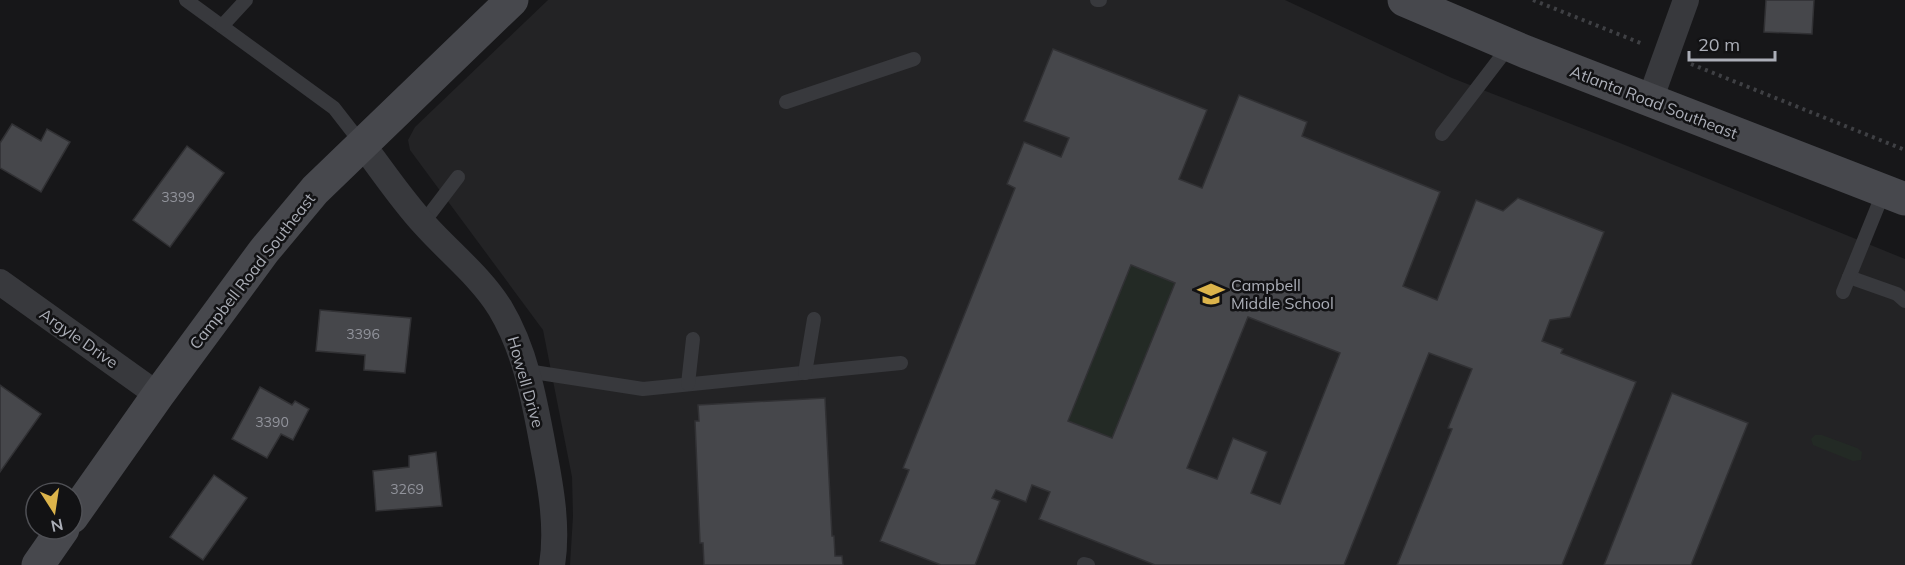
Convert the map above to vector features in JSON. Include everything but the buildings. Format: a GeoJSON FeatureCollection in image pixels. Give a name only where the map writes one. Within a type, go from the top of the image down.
{"type":"FeatureCollection","features":[{"type":"Feature","properties":{"kind":"street","name":"Campbell Road Southeast"},"geometry":{"type":"LineString","coordinates":[[84,500],[158,394],[264,251],[315,190],[512,0]]}},
{"type":"Feature","properties":{"kind":"street","name":"Atlanta Road Southeast"},"geometry":{"type":"LineString","coordinates":[[1404,0],[1510,45],[1894,195]]}},
{"type":"Feature","properties":{"kind":"street"},"geometry":{"type":"LineString","coordinates":[[1650,100],[1686,0]]}},
{"type":"Feature","properties":{"kind":"street","name":"Howell Drive"},"geometry":{"type":"LineString","coordinates":[[362,144],[423,223],[476,278],[499,307],[511,330],[527,371],[551,486],[552,565]]}},
{"type":"Feature","properties":{"kind":"street","name":"Argyle Drive"},"geometry":{"type":"LineString","coordinates":[[0,282],[158,394]]}},
{"type":"Feature","properties":{"kind":"street"},"geometry":{"type":"LineString","coordinates":[[38,565],[55,541]]}},
{"type":"Feature","properties":{"kind":"lane"},"geometry":{"type":"LineString","coordinates":[[186,0],[334,108],[362,144]]}},
{"type":"Feature","properties":{"kind":"lane"},"geometry":{"type":"LineString","coordinates":[[222,26],[246,0]]}},
{"type":"Feature","properties":{"kind":"lane"},"geometry":{"type":"LineString","coordinates":[[1442,134],[1510,45]]}},
{"type":"Feature","properties":{"kind":"lane"},"geometry":{"type":"LineString","coordinates":[[786,102],[914,58]]}},
{"type":"Feature","properties":{"kind":"lane"},"geometry":{"type":"LineString","coordinates":[[423,223],[458,177]]}},
{"type":"Feature","properties":{"kind":"lane"},"geometry":{"type":"LineString","coordinates":[[1843,292],[1894,195]]}},
{"type":"Feature","properties":{"kind":"lane"},"geometry":{"type":"LineString","coordinates":[[1849,277],[1897,294],[1905,301]]}},
{"type":"Feature","properties":{"kind":"lane"},"geometry":{"type":"LineString","coordinates":[[804,373],[814,319]]}},
{"type":"Feature","properties":{"kind":"lane"},"geometry":{"type":"LineString","coordinates":[[688,384],[693,339]]}},
{"type":"Feature","properties":{"kind":"lane"},"geometry":{"type":"LineString","coordinates":[[527,371],[643,389],[901,363]]}},
{"type":"Feature","properties":{"kind":"path"},"geometry":{"type":"LineString","coordinates":[[1533,0],[1905,150]]}},
{"type":"Feature","properties":{"kind":"shaded area","name":"Campbell Middle School"},"geometry":{"type":"Polygon","coordinates":[[[548,0],[1285,0],[1452,78],[1620,143],[1905,259],[1905,565],[570,565],[573,516],[572,477],[543,330],[410,150],[408,140],[415,127],[548,0]]]}},
{"type":"Feature","properties":{"kind":"shaded area"},"geometry":{"type":"Polygon","coordinates":[[[1131,265],[1175,283],[1112,438],[1068,421],[1131,265]]]}},
{"type":"Feature","properties":{"kind":"shaded area"},"geometry":{"type":"Polygon","coordinates":[[[1815,435],[1822,435],[1857,448],[1862,452],[1861,460],[1853,461],[1813,445],[1811,439],[1815,435]]]}},
{"type":"Feature","properties":{"kind":"place","name":"Campbell Middle School"},"geometry":{"type":"Point","coordinates":[1211,294]}}]}
